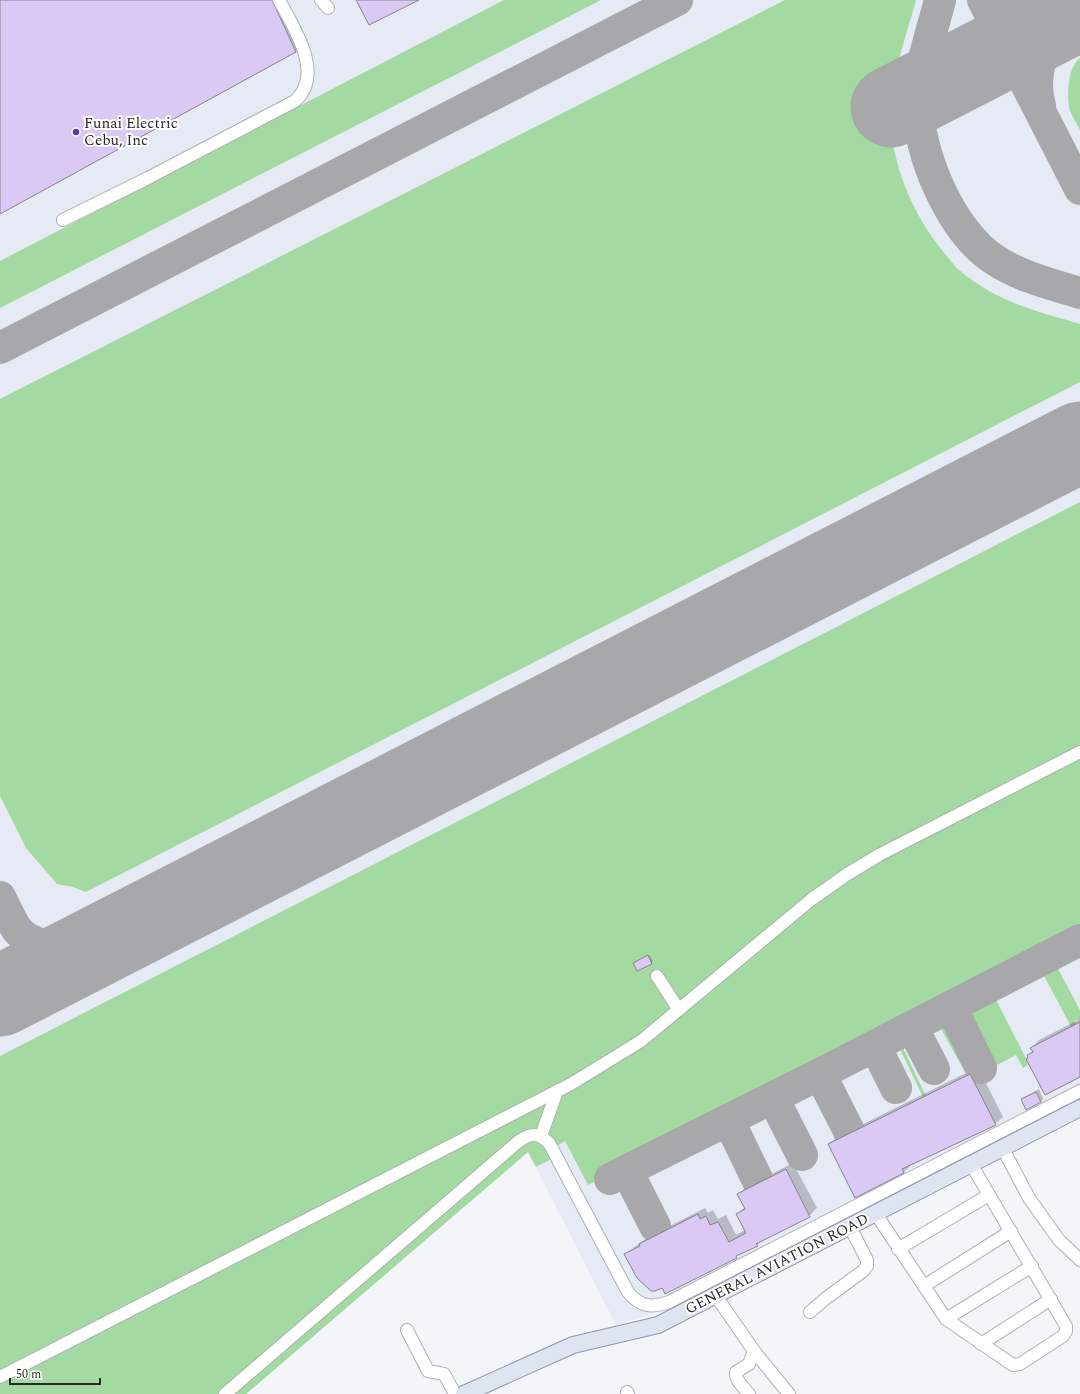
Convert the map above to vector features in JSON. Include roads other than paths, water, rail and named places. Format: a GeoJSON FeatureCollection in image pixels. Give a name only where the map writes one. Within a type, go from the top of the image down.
{"type":"FeatureCollection","features":[{"type":"Feature","properties":{"kind":"main road","name":"GENERAL AVIATION ROAD"},"geometry":{"type":"LineString","coordinates":[[464,1394],[573,1345],[658,1325],[1080,1108]]}},
{"type":"Feature","properties":{"kind":"street"},"geometry":{"type":"LineString","coordinates":[[63,220],[146,179],[295,101],[301,96],[307,85],[308,78],[304,51],[279,0]]}},
{"type":"Feature","properties":{"kind":"street"},"geometry":{"type":"LineString","coordinates":[[0,1377],[488,1125],[558,1091],[641,1041],[812,899],[846,875],[879,855],[1080,752]]}},
{"type":"Feature","properties":{"kind":"street"},"geometry":{"type":"LineString","coordinates":[[657,976],[679,1010]]}},
{"type":"Feature","properties":{"kind":"street"},"geometry":{"type":"LineString","coordinates":[[541,1136],[558,1091]]}},
{"type":"Feature","properties":{"kind":"street"},"geometry":{"type":"LineString","coordinates":[[225,1394],[519,1141],[528,1136],[541,1136],[553,1149],[628,1292],[641,1304],[651,1307],[669,1302],[1080,1091]]}},
{"type":"Feature","properties":{"kind":"street"},"geometry":{"type":"LineString","coordinates":[[1002,1147],[1029,1198],[1059,1240],[1080,1260]]}},
{"type":"Feature","properties":{"kind":"street"},"geometry":{"type":"LineString","coordinates":[[876,1214],[946,1319],[981,1344],[1016,1365],[1063,1336],[1066,1332],[1066,1326],[1051,1298],[971,1164]]}},
{"type":"Feature","properties":{"kind":"street"},"geometry":{"type":"LineString","coordinates":[[898,1249],[990,1195]]}},
{"type":"Feature","properties":{"kind":"street"},"geometry":{"type":"LineString","coordinates":[[810,1312],[863,1271],[867,1266],[867,1260],[850,1227]]}},
{"type":"Feature","properties":{"kind":"street"},"geometry":{"type":"LineString","coordinates":[[924,1286],[1011,1231]]}},
{"type":"Feature","properties":{"kind":"street"},"geometry":{"type":"LineString","coordinates":[[946,1319],[1032,1266]]}},
{"type":"Feature","properties":{"kind":"street"},"geometry":{"type":"LineString","coordinates":[[716,1296],[754,1351],[789,1394]]}},
{"type":"Feature","properties":{"kind":"street"},"geometry":{"type":"LineString","coordinates":[[981,1344],[1051,1298]]}},
{"type":"Feature","properties":{"kind":"street"},"geometry":{"type":"LineString","coordinates":[[407,1330],[428,1371],[444,1374],[455,1394]]}},
{"type":"Feature","properties":{"kind":"street"},"geometry":{"type":"LineString","coordinates":[[749,1394],[736,1378],[736,1372],[749,1364],[754,1351]]}},
{"type":"Feature","properties":{"kind":"place","name":"Funai Electric Cebu, Inc"},"geometry":{"type":"Point","coordinates":[76,132]}}]}
